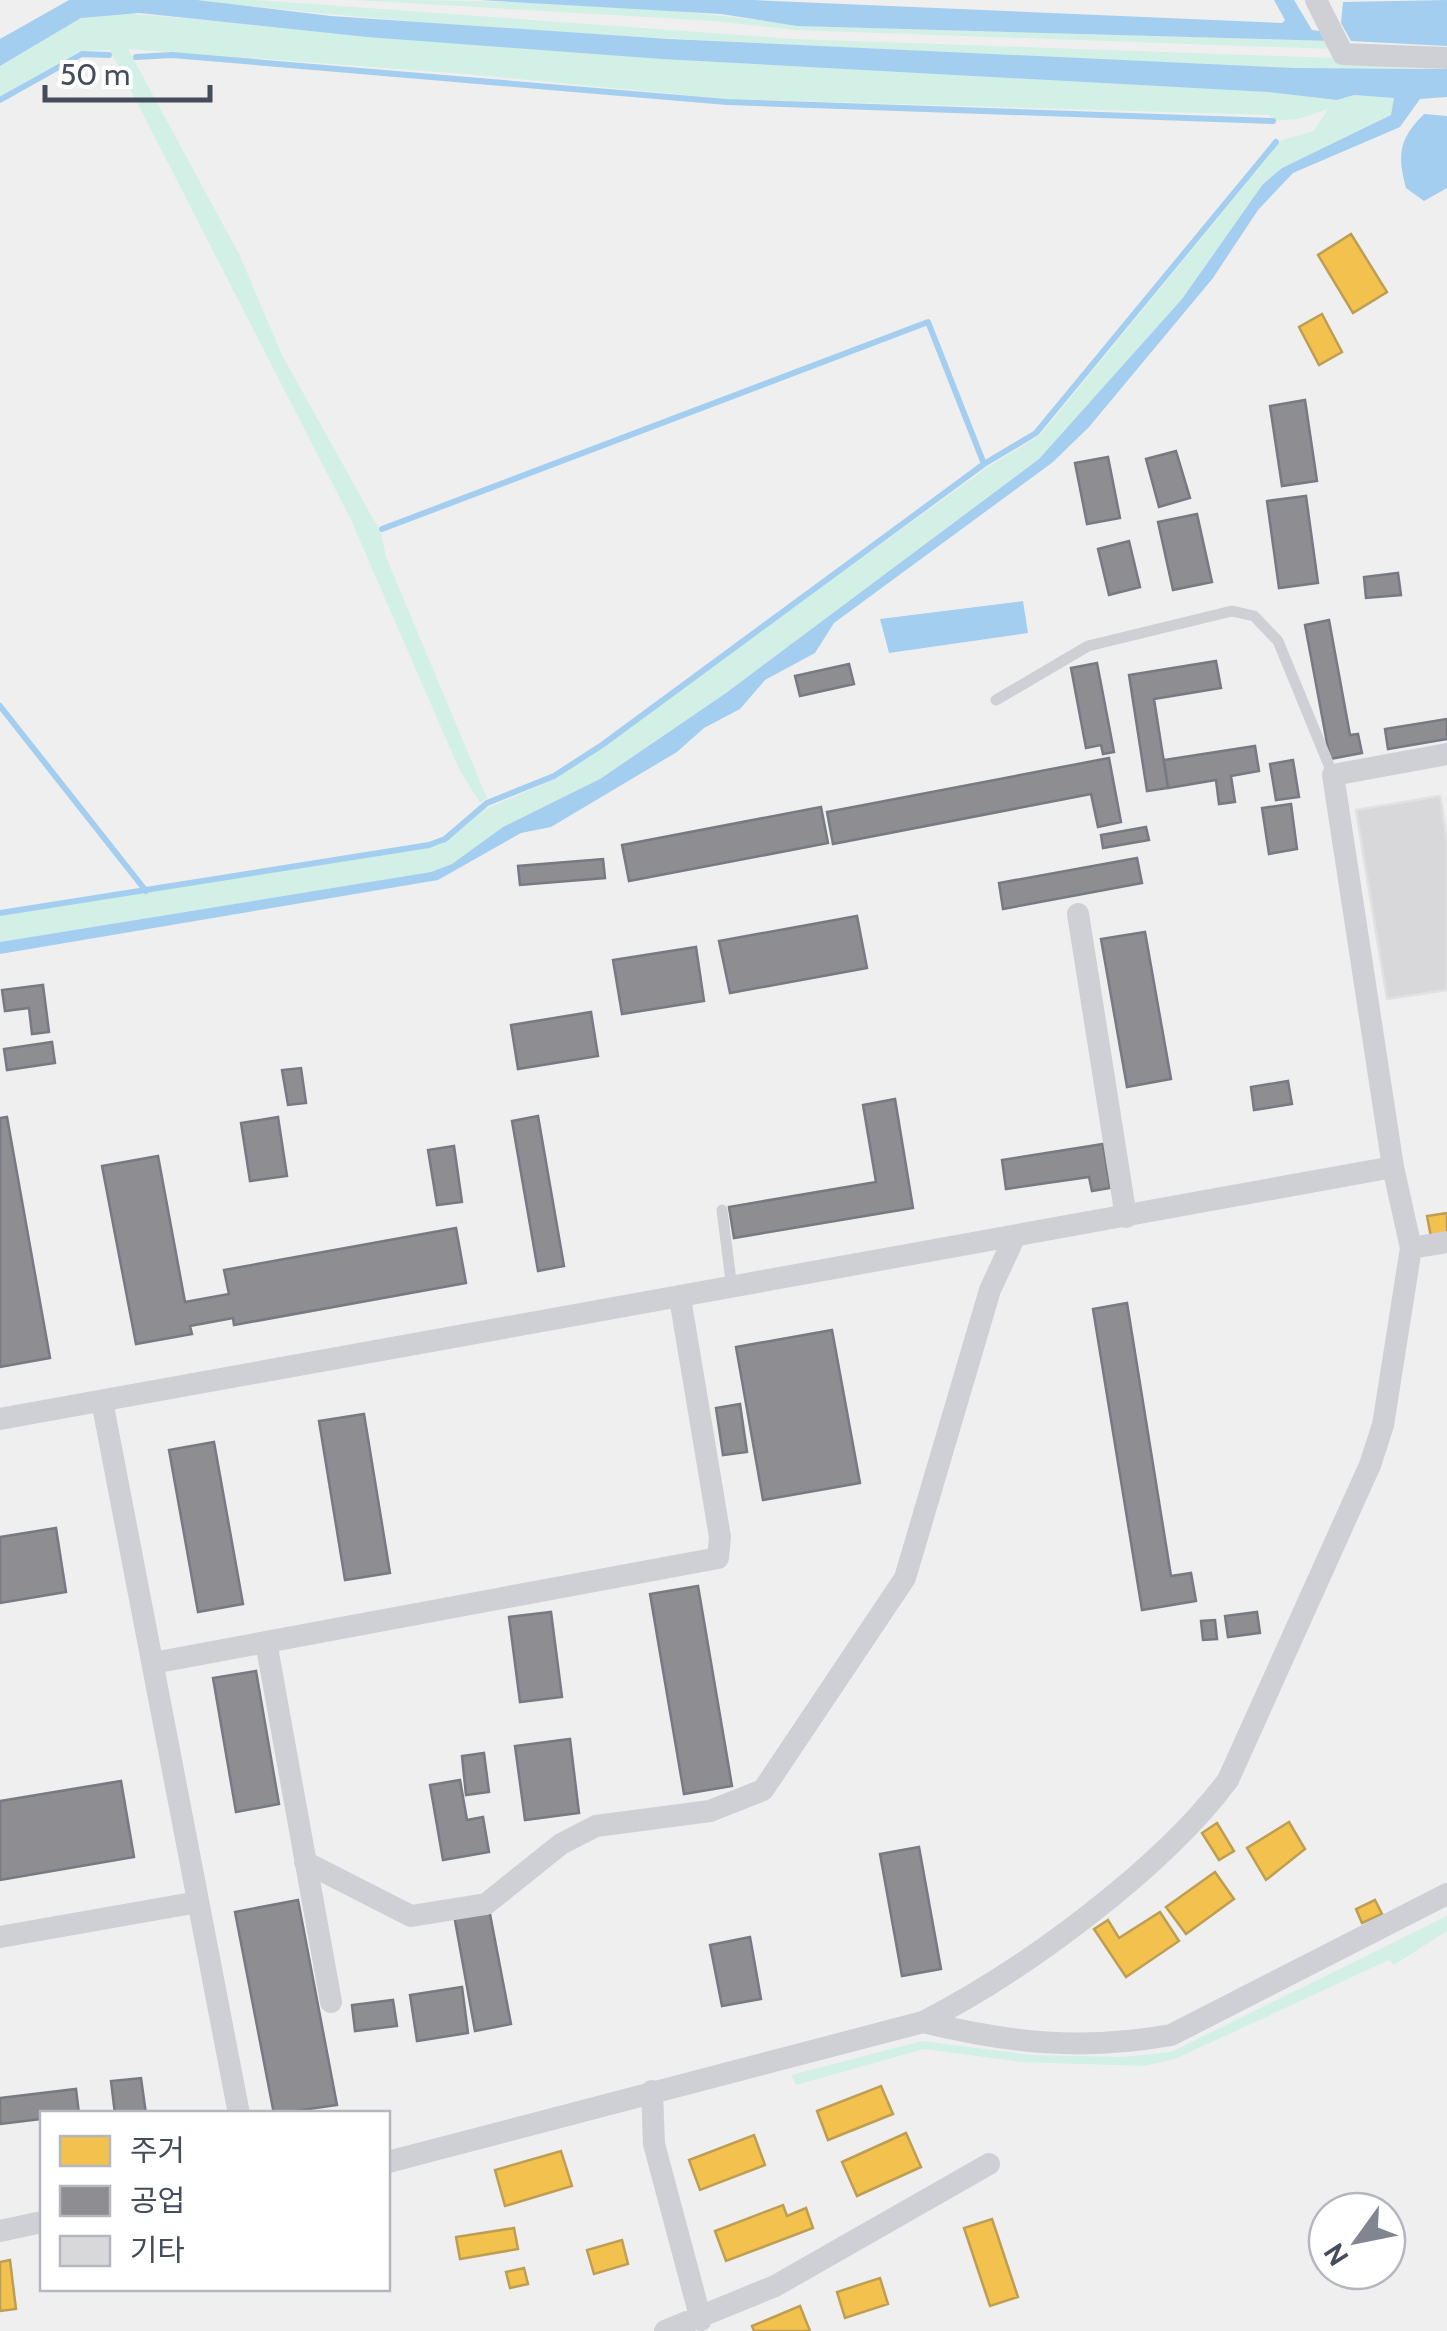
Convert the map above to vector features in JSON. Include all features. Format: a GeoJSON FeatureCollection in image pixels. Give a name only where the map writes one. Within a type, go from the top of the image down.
{"type":"FeatureCollection","features":[{"type":"Feature","properties":{"kind":"street"},"geometry":{"type":"LineString","coordinates":[[1316,0],[1344,54],[1447,58]]}},
{"type":"Feature","properties":{"kind":"street"},"geometry":{"type":"LineString","coordinates":[[390,2161],[923,2022],[998,1978],[1120,1890],[1202,1815],[1228,1780],[1370,1465],[1383,1425],[1412,1248],[1393,1167],[1333,775],[1447,754]]}},
{"type":"Feature","properties":{"kind":"street"},"geometry":{"type":"LineString","coordinates":[[1078,914],[1126,1217]]}},
{"type":"Feature","properties":{"kind":"street"},"geometry":{"type":"LineString","coordinates":[[0,1418],[1393,1167]]}},
{"type":"Feature","properties":{"kind":"street"},"geometry":{"type":"LineString","coordinates":[[306,1862],[411,1916],[486,1904],[561,1844],[596,1826],[710,1811],[763,1790],[905,1578],[990,1290],[1014,1238]]}},
{"type":"Feature","properties":{"kind":"street"},"geometry":{"type":"LineString","coordinates":[[1412,1248],[1447,1242]]}},
{"type":"Feature","properties":{"kind":"street"},"geometry":{"type":"LineString","coordinates":[[153,1664],[718,1558],[720,1537],[680,1298]]}},
{"type":"Feature","properties":{"kind":"street"},"geometry":{"type":"LineString","coordinates":[[102,1401],[238,2111]]}},
{"type":"Feature","properties":{"kind":"street"},"geometry":{"type":"LineString","coordinates":[[266,1642],[330,2002]]}},
{"type":"Feature","properties":{"kind":"street"},"geometry":{"type":"LineString","coordinates":[[923,2022],[1000,2041],[1058,2045],[1127,2042],[1171,2034],[1447,1894]]}},
{"type":"Feature","properties":{"kind":"street"},"geometry":{"type":"LineString","coordinates":[[0,1937],[198,1902]]}},
{"type":"Feature","properties":{"kind":"street"},"geometry":{"type":"LineString","coordinates":[[652,2091],[654,2144],[710,2322]]}},
{"type":"Feature","properties":{"kind":"street"},"geometry":{"type":"LineString","coordinates":[[664,2331],[710,2322],[989,2164]]}},
{"type":"Feature","properties":{"kind":"street"},"geometry":{"type":"LineString","coordinates":[[0,2231],[40,2222]]}},
{"type":"Feature","properties":{"kind":"lane"},"geometry":{"type":"LineString","coordinates":[[996,700],[1088,646],[1232,611],[1254,616],[1278,641],[1333,775]]}},
{"type":"Feature","properties":{"kind":"lane"},"geometry":{"type":"LineString","coordinates":[[722,1210],[732,1288]]}},
{"type":"Feature","properties":{"kind":"green space"},"geometry":{"type":"Polygon","coordinates":[[[197,0],[257,0],[795,39],[1337,58],[1425,67],[1164,64],[638,37],[373,18],[197,0]]]}},
{"type":"Feature","properties":{"kind":"green space"},"geometry":{"type":"Polygon","coordinates":[[[355,0],[577,4],[797,26],[1333,41],[1331,49],[795,30],[714,21],[355,0]]]}},
{"type":"Feature","properties":{"kind":"green space"},"geometry":{"type":"Polygon","coordinates":[[[109,12],[661,59],[1267,92],[1337,100],[1354,95],[1394,98],[1391,115],[1282,168],[1263,184],[1182,299],[1039,459],[726,693],[600,779],[503,827],[452,864],[431,872],[0,942],[0,916],[440,845],[486,809],[557,778],[988,467],[1040,435],[1282,140],[1314,131],[1328,109],[1298,119],[1273,121],[1270,115],[728,99],[466,74],[128,49],[240,256],[282,355],[381,533],[386,557],[487,798],[480,803],[459,769],[351,520],[110,50],[80,51],[0,97],[0,66],[81,18],[109,12]]]}},
{"type":"Feature","properties":{"kind":"green space"},"geometry":{"type":"Polygon","coordinates":[[[1447,1916],[1447,1931],[1394,1965],[1389,1960],[1175,2059],[1144,2066],[1021,2062],[924,2049],[796,2085],[791,2075],[922,2041],[1031,2055],[1122,2057],[1171,2052],[1447,1916]]]}},
{"type":"Feature","properties":{"kind":"water"},"geometry":{"type":"Polygon","coordinates":[[[69,0],[197,0],[331,16],[670,39],[1294,68],[1447,69],[1447,97],[1420,99],[1400,127],[1293,173],[1258,210],[1213,278],[1089,427],[1053,462],[834,623],[815,653],[765,680],[740,709],[704,728],[677,752],[551,827],[521,833],[438,880],[0,954],[0,942],[431,872],[452,864],[503,827],[600,779],[726,693],[1039,459],[1182,299],[1263,184],[1282,168],[1391,115],[1394,98],[1354,95],[1337,100],[1267,92],[661,59],[367,37],[139,13],[81,18],[0,66],[0,39],[69,0]]]}},
{"type":"Feature","properties":{"kind":"water"},"geometry":{"type":"Polygon","coordinates":[[[480,0],[753,0],[1282,23],[1285,20],[1274,0],[1294,0],[1312,30],[1327,32],[1333,41],[797,26],[721,14],[480,0]]]}},
{"type":"Feature","properties":{"kind":"water"},"geometry":{"type":"Polygon","coordinates":[[[1447,0],[1447,46],[1351,41],[1341,23],[1343,2],[1447,0]]]}},
{"type":"Feature","properties":{"kind":"water"},"geometry":{"type":"Polygon","coordinates":[[[1424,114],[1447,116],[1447,188],[1424,201],[1406,188],[1401,156],[1409,131],[1424,114]]]}},
{"type":"Feature","properties":{"kind":"water"},"geometry":{"type":"Polygon","coordinates":[[[1023,601],[1028,633],[889,653],[880,619],[1023,601]]]}},
{"type":"Feature","properties":{"kind":"building: 주거"},"geometry":{"type":"Polygon","coordinates":[[[1351,234],[1387,292],[1353,313],[1318,255],[1351,234]]]}},
{"type":"Feature","properties":{"kind":"building: 주거"},"geometry":{"type":"Polygon","coordinates":[[[1322,314],[1342,352],[1319,365],[1299,327],[1322,314]]]}},
{"type":"Feature","properties":{"kind":"building: 주거"},"geometry":{"type":"Polygon","coordinates":[[[1447,1213],[1447,1234],[1431,1237],[1427,1216],[1447,1213]]]}},
{"type":"Feature","properties":{"kind":"building: 주거"},"geometry":{"type":"Polygon","coordinates":[[[1289,1822],[1305,1849],[1266,1880],[1247,1848],[1289,1822]]]}},
{"type":"Feature","properties":{"kind":"building: 주거"},"geometry":{"type":"Polygon","coordinates":[[[1217,1823],[1234,1851],[1219,1860],[1202,1833],[1217,1823]]]}},
{"type":"Feature","properties":{"kind":"building: 주거"},"geometry":{"type":"Polygon","coordinates":[[[1215,1872],[1234,1899],[1186,1934],[1166,1907],[1215,1872]]]}},
{"type":"Feature","properties":{"kind":"building: 주거"},"geometry":{"type":"Polygon","coordinates":[[[1375,1900],[1382,1914],[1362,1923],[1356,1909],[1375,1900]]]}},
{"type":"Feature","properties":{"kind":"building: 주거"},"geometry":{"type":"Polygon","coordinates":[[[1160,1912],[1179,1941],[1126,1977],[1094,1929],[1108,1920],[1119,1938],[1160,1912]]]}},
{"type":"Feature","properties":{"kind":"building: 주거"},"geometry":{"type":"Polygon","coordinates":[[[881,2086],[893,2114],[828,2140],[817,2111],[881,2086]]]}},
{"type":"Feature","properties":{"kind":"building: 주거"},"geometry":{"type":"Polygon","coordinates":[[[906,2133],[921,2167],[857,2196],[842,2162],[906,2133]]]}},
{"type":"Feature","properties":{"kind":"building: 주거"},"geometry":{"type":"Polygon","coordinates":[[[754,2135],[765,2165],[700,2190],[689,2160],[754,2135]]]}},
{"type":"Feature","properties":{"kind":"building: 주거"},"geometry":{"type":"Polygon","coordinates":[[[561,2151],[572,2186],[505,2206],[495,2170],[561,2151]]]}},
{"type":"Feature","properties":{"kind":"building: 주거"},"geometry":{"type":"Polygon","coordinates":[[[783,2205],[787,2216],[806,2208],[813,2228],[726,2261],[715,2231],[783,2205]]]}},
{"type":"Feature","properties":{"kind":"building: 주거"},"geometry":{"type":"Polygon","coordinates":[[[992,2219],[1018,2297],[990,2306],[964,2228],[992,2219]]]}},
{"type":"Feature","properties":{"kind":"building: 주거"},"geometry":{"type":"Polygon","coordinates":[[[514,2228],[518,2249],[460,2259],[456,2237],[514,2228]]]}},
{"type":"Feature","properties":{"kind":"building: 주거"},"geometry":{"type":"Polygon","coordinates":[[[622,2240],[628,2264],[594,2274],[587,2250],[622,2240]]]}},
{"type":"Feature","properties":{"kind":"building: 주거"},"geometry":{"type":"Polygon","coordinates":[[[10,2260],[16,2309],[0,2311],[0,2262],[10,2260]]]}},
{"type":"Feature","properties":{"kind":"building: 주거"},"geometry":{"type":"Polygon","coordinates":[[[524,2268],[528,2284],[510,2288],[506,2272],[524,2268]]]}},
{"type":"Feature","properties":{"kind":"building: 주거"},"geometry":{"type":"Polygon","coordinates":[[[880,2278],[888,2304],[845,2318],[837,2292],[880,2278]]]}},
{"type":"Feature","properties":{"kind":"building: 주거"},"geometry":{"type":"Polygon","coordinates":[[[800,2306],[810,2331],[754,2331],[752,2326],[800,2306]]]}},
{"type":"Feature","properties":{"kind":"building: 공업"},"geometry":{"type":"Polygon","coordinates":[[[1305,400],[1317,481],[1282,486],[1270,406],[1305,400]]]}},
{"type":"Feature","properties":{"kind":"building: 공업"},"geometry":{"type":"Polygon","coordinates":[[[1176,451],[1190,498],[1159,507],[1146,459],[1176,451]]]}},
{"type":"Feature","properties":{"kind":"building: 공업"},"geometry":{"type":"Polygon","coordinates":[[[1108,457],[1120,518],[1087,524],[1075,463],[1108,457]]]}},
{"type":"Feature","properties":{"kind":"building: 공업"},"geometry":{"type":"Polygon","coordinates":[[[1306,496],[1318,583],[1279,588],[1267,501],[1306,496]]]}},
{"type":"Feature","properties":{"kind":"building: 공업"},"geometry":{"type":"Polygon","coordinates":[[[1197,514],[1212,582],[1173,590],[1158,522],[1197,514]]]}},
{"type":"Feature","properties":{"kind":"building: 공업"},"geometry":{"type":"Polygon","coordinates":[[[1129,541],[1140,587],[1109,595],[1098,549],[1129,541]]]}},
{"type":"Feature","properties":{"kind":"building: 공업"},"geometry":{"type":"Polygon","coordinates":[[[1398,573],[1401,595],[1366,598],[1364,577],[1398,573]]]}},
{"type":"Feature","properties":{"kind":"building: 공업"},"geometry":{"type":"Polygon","coordinates":[[[1329,620],[1350,735],[1358,734],[1362,753],[1330,759],[1305,625],[1329,620]]]}},
{"type":"Feature","properties":{"kind":"building: 공업"},"geometry":{"type":"Polygon","coordinates":[[[1216,661],[1221,688],[1154,699],[1168,788],[1147,791],[1129,675],[1216,661]]]}},
{"type":"Feature","properties":{"kind":"building: 공업"},"geometry":{"type":"Polygon","coordinates":[[[1097,663],[1114,752],[1103,754],[1101,745],[1086,748],[1071,668],[1097,663]]]}},
{"type":"Feature","properties":{"kind":"building: 공업"},"geometry":{"type":"Polygon","coordinates":[[[849,664],[854,684],[800,696],[795,676],[849,664]]]}},
{"type":"Feature","properties":{"kind":"building: 공업"},"geometry":{"type":"Polygon","coordinates":[[[1447,719],[1447,739],[1388,749],[1385,729],[1447,719]]]}},
{"type":"Feature","properties":{"kind":"building: 공업"},"geometry":{"type":"Polygon","coordinates":[[[1255,746],[1259,771],[1231,776],[1235,802],[1219,804],[1216,780],[1168,788],[1164,760],[1255,746]]]}},
{"type":"Feature","properties":{"kind":"building: 공업"},"geometry":{"type":"Polygon","coordinates":[[[1109,758],[1121,822],[1098,827],[1091,794],[833,844],[827,812],[1109,758]]]}},
{"type":"Feature","properties":{"kind":"building: 공업"},"geometry":{"type":"Polygon","coordinates":[[[1293,760],[1299,797],[1276,800],[1270,764],[1293,760]]]}},
{"type":"Feature","properties":{"kind":"building: 공업"},"geometry":{"type":"Polygon","coordinates":[[[1291,804],[1297,849],[1269,854],[1262,808],[1291,804]]]}},
{"type":"Feature","properties":{"kind":"building: 공업"},"geometry":{"type":"Polygon","coordinates":[[[821,807],[828,843],[629,881],[622,845],[821,807]]]}},
{"type":"Feature","properties":{"kind":"building: 공업"},"geometry":{"type":"Polygon","coordinates":[[[1146,827],[1149,840],[1103,848],[1101,835],[1146,827]]]}},
{"type":"Feature","properties":{"kind":"building: 공업"},"geometry":{"type":"Polygon","coordinates":[[[1137,858],[1142,883],[1003,909],[999,883],[1137,858]]]}},
{"type":"Feature","properties":{"kind":"building: 공업"},"geometry":{"type":"Polygon","coordinates":[[[603,859],[605,878],[520,885],[518,866],[603,859]]]}},
{"type":"Feature","properties":{"kind":"building: 공업"},"geometry":{"type":"Polygon","coordinates":[[[857,916],[867,968],[730,993],[719,941],[857,916]]]}},
{"type":"Feature","properties":{"kind":"building: 공업"},"geometry":{"type":"Polygon","coordinates":[[[1145,932],[1171,1079],[1127,1087],[1101,939],[1145,932]]]}},
{"type":"Feature","properties":{"kind":"building: 공업"},"geometry":{"type":"Polygon","coordinates":[[[696,947],[704,1001],[622,1014],[613,960],[696,947]]]}},
{"type":"Feature","properties":{"kind":"building: 공업"},"geometry":{"type":"Polygon","coordinates":[[[43,985],[49,1032],[32,1034],[29,1008],[5,1011],[2,990],[43,985]]]}},
{"type":"Feature","properties":{"kind":"building: 공업"},"geometry":{"type":"Polygon","coordinates":[[[591,1012],[598,1056],[518,1069],[511,1025],[591,1012]]]}},
{"type":"Feature","properties":{"kind":"building: 공업"},"geometry":{"type":"Polygon","coordinates":[[[52,1042],[55,1063],[7,1070],[4,1049],[52,1042]]]}},
{"type":"Feature","properties":{"kind":"building: 공업"},"geometry":{"type":"Polygon","coordinates":[[[301,1068],[306,1103],[288,1105],[282,1070],[301,1068]]]}},
{"type":"Feature","properties":{"kind":"building: 공업"},"geometry":{"type":"Polygon","coordinates":[[[1288,1081],[1292,1104],[1254,1110],[1251,1087],[1288,1081]]]}},
{"type":"Feature","properties":{"kind":"building: 공업"},"geometry":{"type":"Polygon","coordinates":[[[895,1099],[913,1208],[734,1238],[729,1207],[876,1182],[863,1105],[895,1099]]]}},
{"type":"Feature","properties":{"kind":"building: 공업"},"geometry":{"type":"Polygon","coordinates":[[[538,1116],[564,1266],[538,1271],[512,1121],[538,1116]]]}},
{"type":"Feature","properties":{"kind":"building: 공업"},"geometry":{"type":"Polygon","coordinates":[[[7,1117],[50,1358],[0,1367],[0,1118],[7,1117]]]}},
{"type":"Feature","properties":{"kind":"building: 공업"},"geometry":{"type":"Polygon","coordinates":[[[278,1117],[287,1176],[250,1181],[241,1123],[278,1117]]]}},
{"type":"Feature","properties":{"kind":"building: 공업"},"geometry":{"type":"Polygon","coordinates":[[[1103,1144],[1110,1188],[1092,1191],[1089,1177],[1006,1189],[1002,1160],[1103,1144]]]}},
{"type":"Feature","properties":{"kind":"building: 공업"},"geometry":{"type":"Polygon","coordinates":[[[454,1146],[462,1202],[437,1205],[428,1150],[454,1146]]]}},
{"type":"Feature","properties":{"kind":"building: 공업"},"geometry":{"type":"Polygon","coordinates":[[[158,1156],[185,1302],[229,1294],[224,1270],[456,1228],[466,1283],[234,1325],[233,1318],[190,1326],[192,1334],[136,1344],[102,1166],[158,1156]]]}},
{"type":"Feature","properties":{"kind":"building: 공업"},"geometry":{"type":"Polygon","coordinates":[[[1127,1303],[1171,1576],[1191,1573],[1196,1601],[1142,1610],[1093,1309],[1127,1303]]]}},
{"type":"Feature","properties":{"kind":"building: 공업"},"geometry":{"type":"Polygon","coordinates":[[[832,1330],[860,1483],[763,1500],[736,1347],[832,1330]]]}},
{"type":"Feature","properties":{"kind":"building: 공업"},"geometry":{"type":"Polygon","coordinates":[[[740,1404],[747,1452],[723,1455],[716,1408],[740,1404]]]}},
{"type":"Feature","properties":{"kind":"building: 공업"},"geometry":{"type":"Polygon","coordinates":[[[364,1414],[390,1573],[345,1580],[319,1421],[364,1414]]]}},
{"type":"Feature","properties":{"kind":"building: 공업"},"geometry":{"type":"Polygon","coordinates":[[[214,1442],[243,1604],[198,1612],[169,1450],[214,1442]]]}},
{"type":"Feature","properties":{"kind":"building: 공업"},"geometry":{"type":"Polygon","coordinates":[[[56,1528],[66,1592],[0,1603],[0,1537],[56,1528]]]}},
{"type":"Feature","properties":{"kind":"building: 공업"},"geometry":{"type":"Polygon","coordinates":[[[698,1586],[732,1786],[684,1794],[650,1594],[698,1586]]]}},
{"type":"Feature","properties":{"kind":"building: 공업"},"geometry":{"type":"Polygon","coordinates":[[[551,1612],[562,1697],[520,1702],[509,1617],[551,1612]]]}},
{"type":"Feature","properties":{"kind":"building: 공업"},"geometry":{"type":"Polygon","coordinates":[[[1257,1612],[1260,1633],[1228,1637],[1225,1616],[1257,1612]]]}},
{"type":"Feature","properties":{"kind":"building: 공업"},"geometry":{"type":"Polygon","coordinates":[[[1215,1620],[1217,1639],[1203,1640],[1201,1621],[1215,1620]]]}},
{"type":"Feature","properties":{"kind":"building: 공업"},"geometry":{"type":"Polygon","coordinates":[[[256,1671],[279,1804],[236,1812],[213,1678],[256,1671]]]}},
{"type":"Feature","properties":{"kind":"building: 공업"},"geometry":{"type":"Polygon","coordinates":[[[570,1739],[579,1813],[525,1820],[515,1746],[570,1739]]]}},
{"type":"Feature","properties":{"kind":"building: 공업"},"geometry":{"type":"Polygon","coordinates":[[[484,1753],[489,1792],[466,1795],[462,1756],[484,1753]]]}},
{"type":"Feature","properties":{"kind":"building: 공업"},"geometry":{"type":"Polygon","coordinates":[[[460,1780],[467,1820],[483,1817],[489,1852],[443,1860],[430,1785],[460,1780]]]}},
{"type":"Feature","properties":{"kind":"building: 공업"},"geometry":{"type":"Polygon","coordinates":[[[121,1781],[134,1857],[0,1880],[0,1801],[121,1781]]]}},
{"type":"Feature","properties":{"kind":"building: 공업"},"geometry":{"type":"Polygon","coordinates":[[[919,1847],[941,1969],[902,1976],[880,1854],[919,1847]]]}},
{"type":"Feature","properties":{"kind":"building: 공업"},"geometry":{"type":"Polygon","coordinates":[[[298,1900],[337,2105],[273,2111],[235,1912],[298,1900]]]}},
{"type":"Feature","properties":{"kind":"building: 공업"},"geometry":{"type":"Polygon","coordinates":[[[489,1909],[511,2024],[475,2031],[454,1915],[489,1909]]]}},
{"type":"Feature","properties":{"kind":"building: 공업"},"geometry":{"type":"Polygon","coordinates":[[[750,1937],[761,1999],[722,2006],[710,1945],[750,1937]]]}},
{"type":"Feature","properties":{"kind":"building: 공업"},"geometry":{"type":"Polygon","coordinates":[[[462,1987],[468,2033],[417,2041],[410,1995],[462,1987]]]}},
{"type":"Feature","properties":{"kind":"building: 공업"},"geometry":{"type":"Polygon","coordinates":[[[393,2000],[397,2026],[355,2031],[352,2005],[393,2000]]]}},
{"type":"Feature","properties":{"kind":"building: 공업"},"geometry":{"type":"Polygon","coordinates":[[[141,2078],[146,2111],[115,2111],[111,2081],[141,2078]]]}},
{"type":"Feature","properties":{"kind":"building: 공업"},"geometry":{"type":"Polygon","coordinates":[[[76,2089],[79,2111],[40,2111],[40,2119],[0,2124],[0,2098],[76,2089]]]}},
{"type":"Feature","properties":{"kind":"building: 기타"},"geometry":{"type":"Polygon","coordinates":[[[1440,796],[1447,840],[1447,990],[1387,999],[1356,810],[1440,796]]]}},
{"type":"Feature","properties":{"kind":"waterway"},"geometry":{"type":"LineString","coordinates":[[0,100],[82,54],[109,55]]}},
{"type":"Feature","properties":{"kind":"waterway"},"geometry":{"type":"LineString","coordinates":[[136,57],[172,55],[727,102],[1273,121]]}},
{"type":"Feature","properties":{"kind":"waterway"},"geometry":{"type":"LineString","coordinates":[[0,913],[429,845],[445,839],[487,803],[554,776],[602,745],[984,464],[1036,433],[1276,142]]}},
{"type":"Feature","properties":{"kind":"waterway"},"geometry":{"type":"LineString","coordinates":[[382,529],[928,322],[984,464]]}},
{"type":"Feature","properties":{"kind":"waterway"},"geometry":{"type":"LineString","coordinates":[[0,706],[146,891]]}}]}
